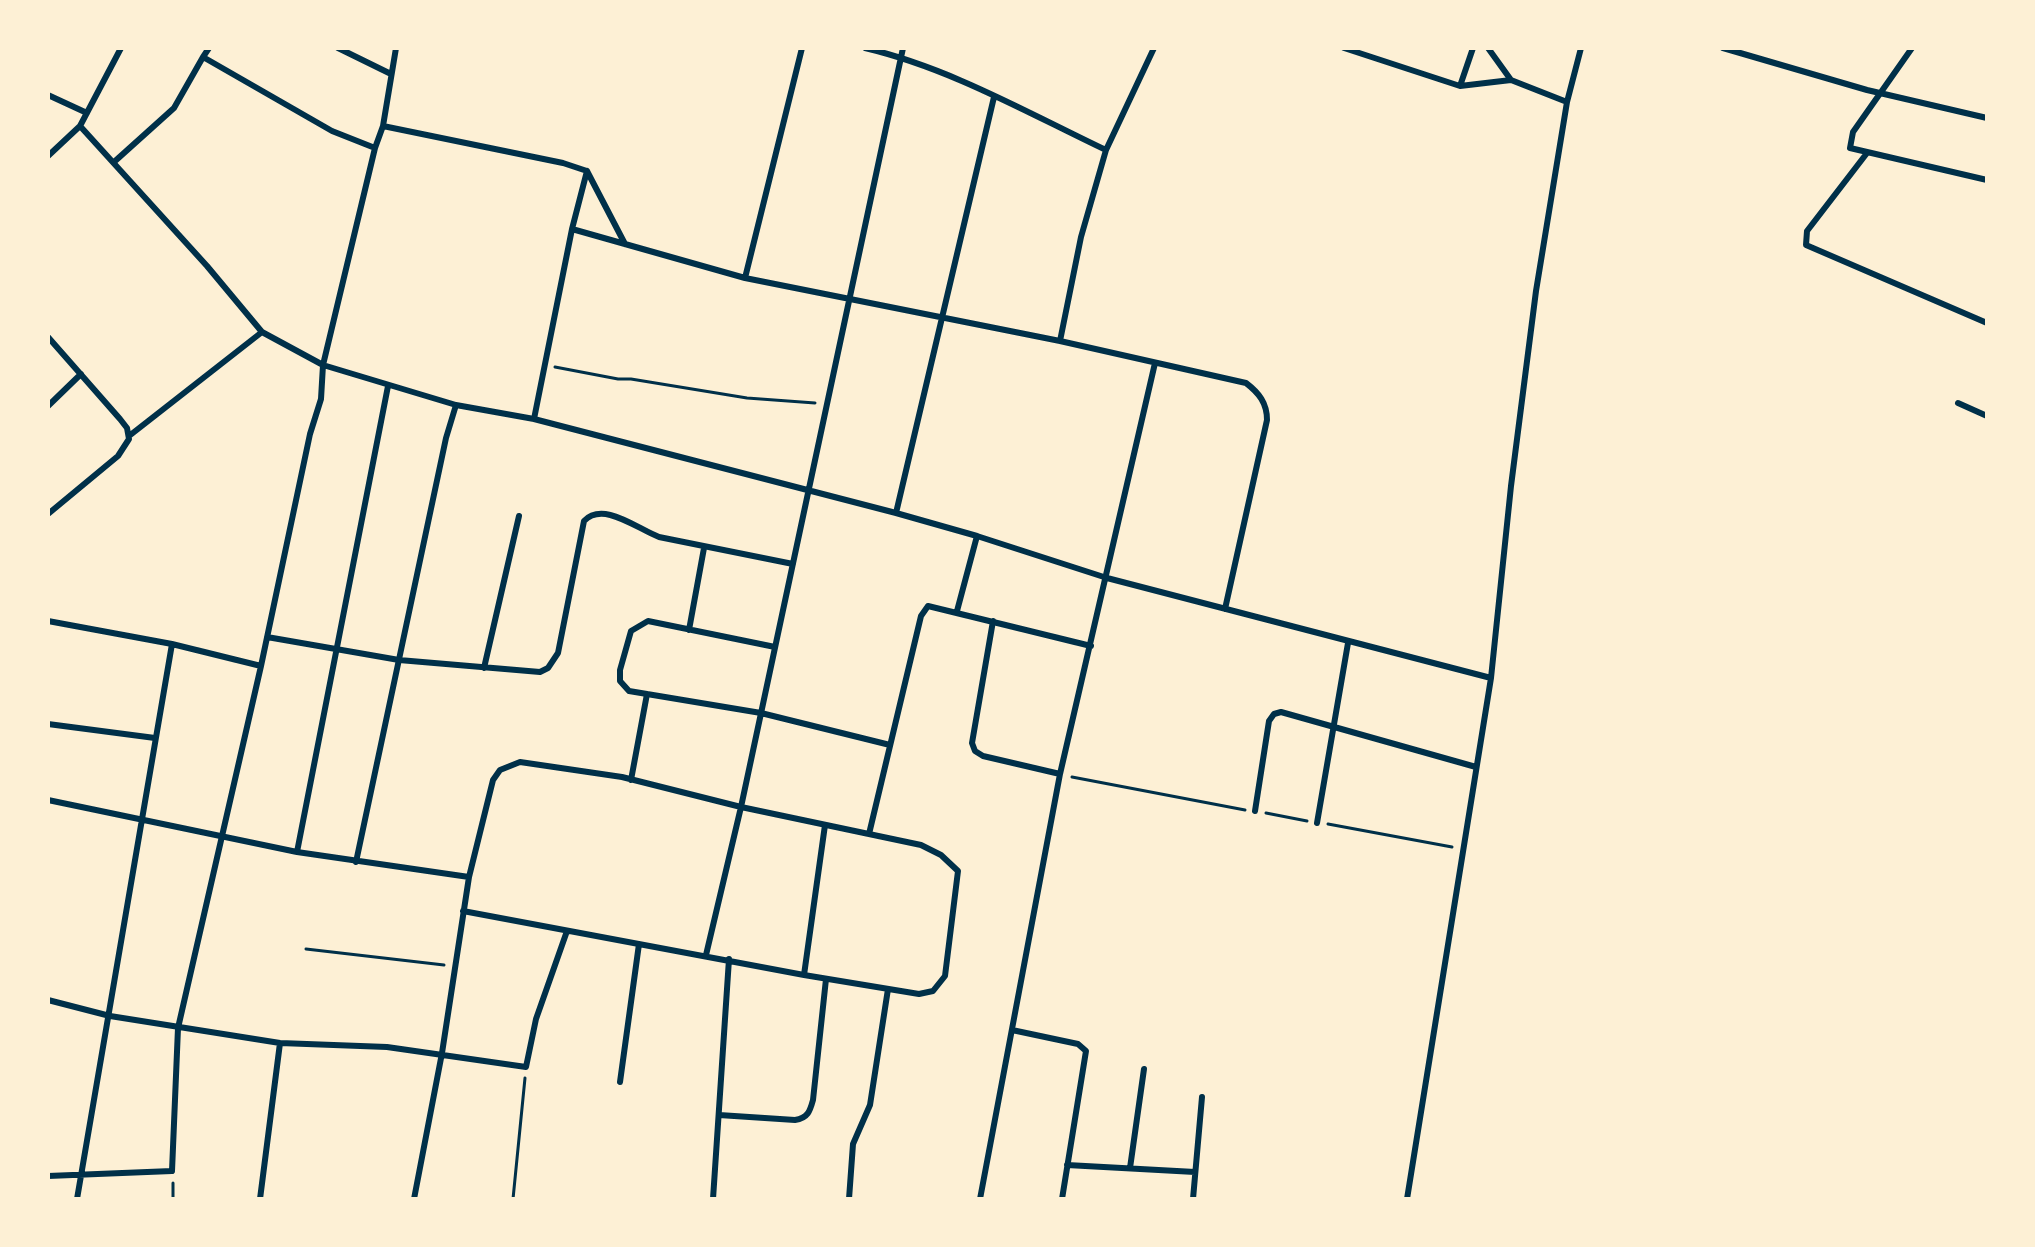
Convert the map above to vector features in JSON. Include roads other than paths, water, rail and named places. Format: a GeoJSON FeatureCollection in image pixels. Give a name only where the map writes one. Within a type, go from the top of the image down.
{"type":"FeatureCollection","features":[{"type":"Feature","properties":{"kind":"street"},"geometry":{"type":"LineString","coordinates":[[48,156],[80,126],[121,48]]}},
{"type":"Feature","properties":{"kind":"street"},"geometry":{"type":"LineString","coordinates":[[114,162],[174,108],[209,48]]}},
{"type":"Feature","properties":{"kind":"street"},"geometry":{"type":"LineString","coordinates":[[338,48],[390,74]]}},
{"type":"Feature","properties":{"kind":"street"},"geometry":{"type":"LineString","coordinates":[[48,1176],[172,1171],[178,1028],[261,666],[310,434],[321,399],[322,365],[375,148],[383,126],[396,48]]}},
{"type":"Feature","properties":{"kind":"street"},"geometry":{"type":"LineString","coordinates":[[745,278],[802,48]]}},
{"type":"Feature","properties":{"kind":"street"},"geometry":{"type":"LineString","coordinates":[[865,48],[900,56],[1106,150]]}},
{"type":"Feature","properties":{"kind":"street"},"geometry":{"type":"LineString","coordinates":[[706,955],[741,807],[903,48]]}},
{"type":"Feature","properties":{"kind":"street"},"geometry":{"type":"LineString","coordinates":[[1060,340],[1081,237],[1106,150],[1154,48]]}},
{"type":"Feature","properties":{"kind":"street"},"geometry":{"type":"LineString","coordinates":[[1344,48],[1460,86],[1511,80],[1567,102]]}},
{"type":"Feature","properties":{"kind":"street"},"geometry":{"type":"LineString","coordinates":[[1460,86],[1473,48]]}},
{"type":"Feature","properties":{"kind":"street"},"geometry":{"type":"LineString","coordinates":[[1488,48],[1511,80]]}},
{"type":"Feature","properties":{"kind":"street"},"geometry":{"type":"LineString","coordinates":[[1407,1199],[1491,678],[1511,486],[1536,291],[1567,102],[1581,48]]}},
{"type":"Feature","properties":{"kind":"street"},"geometry":{"type":"LineString","coordinates":[[1723,48],[1879,93],[1987,118]]}},
{"type":"Feature","properties":{"kind":"street"},"geometry":{"type":"LineString","coordinates":[[1912,48],[1850,138],[1852,150],[1987,180]]}},
{"type":"Feature","properties":{"kind":"street"},"geometry":{"type":"LineString","coordinates":[[203,57],[332,131],[375,148]]}},
{"type":"Feature","properties":{"kind":"street"},"geometry":{"type":"LineString","coordinates":[[48,95],[87,113]]}},
{"type":"Feature","properties":{"kind":"street"},"geometry":{"type":"LineString","coordinates":[[896,513],[994,97]]}},
{"type":"Feature","properties":{"kind":"street"},"geometry":{"type":"LineString","coordinates":[[80,126],[248,312],[262,332],[322,365],[456,405],[534,420],[896,513],[977,536],[1107,578],[1348,643],[1491,678]]}},
{"type":"Feature","properties":{"kind":"street"},"geometry":{"type":"LineString","coordinates":[[383,126],[563,163],[587,171],[625,244]]}},
{"type":"Feature","properties":{"kind":"street"},"geometry":{"type":"LineString","coordinates":[[1867,153],[1807,231],[1806,245],[1987,323]]}},
{"type":"Feature","properties":{"kind":"street"},"geometry":{"type":"LineString","coordinates":[[534,420],[572,229],[587,171]]}},
{"type":"Feature","properties":{"kind":"street"},"geometry":{"type":"LineString","coordinates":[[572,229],[745,278],[1060,340],[1246,383],[1261,397],[1267,410],[1267,420],[1225,609]]}},
{"type":"Feature","properties":{"kind":"street"},"geometry":{"type":"LineString","coordinates":[[129,436],[262,332]]}},
{"type":"Feature","properties":{"kind":"street"},"geometry":{"type":"LineString","coordinates":[[48,338],[120,419],[129,436],[128,444],[118,456],[48,514]]}},
{"type":"Feature","properties":{"kind":"street"},"geometry":{"type":"LineString","coordinates":[[980,1199],[1060,774],[1155,363]]}},
{"type":"Feature","properties":{"kind":"street"},"geometry":{"type":"LineString","coordinates":[[48,406],[81,374]]}},
{"type":"Feature","properties":{"kind":"street"},"geometry":{"type":"LineString","coordinates":[[297,852],[387,386]]}},
{"type":"Feature","properties":{"kind":"street"},"geometry":{"type":"LineString","coordinates":[[1958,403],[1987,416]]}},
{"type":"Feature","properties":{"kind":"street"},"geometry":{"type":"LineString","coordinates":[[356,862],[446,438],[456,405]]}},
{"type":"Feature","properties":{"kind":"street"},"geometry":{"type":"LineString","coordinates":[[267,637],[399,660],[540,672],[554,661],[561,643],[584,521],[590,516],[608,512],[638,529],[704,548],[793,564]]}},
{"type":"Feature","properties":{"kind":"street"},"geometry":{"type":"LineString","coordinates":[[484,668],[519,516]]}},
{"type":"Feature","properties":{"kind":"street"},"geometry":{"type":"LineString","coordinates":[[957,611],[977,536]]}},
{"type":"Feature","properties":{"kind":"street"},"geometry":{"type":"LineString","coordinates":[[690,630],[704,548]]}},
{"type":"Feature","properties":{"kind":"street"},"geometry":{"type":"LineString","coordinates":[[869,834],[921,616],[928,606],[957,611],[1091,646]]}},
{"type":"Feature","properties":{"kind":"street"},"geometry":{"type":"LineString","coordinates":[[48,621],[172,644],[261,666]]}},
{"type":"Feature","properties":{"kind":"street"},"geometry":{"type":"LineString","coordinates":[[775,647],[648,621],[631,631],[620,670],[620,681],[629,691],[761,713],[890,745]]}},
{"type":"Feature","properties":{"kind":"street"},"geometry":{"type":"LineString","coordinates":[[993,621],[972,743],[975,751],[983,756],[1060,774]]}},
{"type":"Feature","properties":{"kind":"street"},"geometry":{"type":"LineString","coordinates":[[1317,823],[1348,643]]}},
{"type":"Feature","properties":{"kind":"street"},"geometry":{"type":"LineString","coordinates":[[77,1199],[172,644]]}},
{"type":"Feature","properties":{"kind":"street"},"geometry":{"type":"LineString","coordinates":[[631,780],[647,694]]}},
{"type":"Feature","properties":{"kind":"street"},"geometry":{"type":"LineString","coordinates":[[1255,812],[1269,721],[1274,714],[1281,712],[1334,724],[1476,767]]}},
{"type":"Feature","properties":{"kind":"street"},"geometry":{"type":"LineString","coordinates":[[48,724],[155,738]]}},
{"type":"Feature","properties":{"kind":"street"},"geometry":{"type":"LineString","coordinates":[[414,1199],[442,1053],[463,911],[469,877],[493,780],[500,770],[520,762],[631,780],[929,849],[951,862],[958,872],[947,968],[939,985],[933,991],[920,994],[567,932],[463,911]]}},
{"type":"Feature","properties":{"kind":"street"},"geometry":{"type":"LineString","coordinates":[[48,800],[141,818],[221,838],[297,852],[469,877]]}},
{"type":"Feature","properties":{"kind":"street"},"geometry":{"type":"LineString","coordinates":[[804,975],[825,825]]}},
{"type":"Feature","properties":{"kind":"street"},"geometry":{"type":"LineString","coordinates":[[48,1000],[110,1016],[280,1043],[387,1047],[442,1053],[526,1067],[536,1019],[567,932]]}},
{"type":"Feature","properties":{"kind":"street"},"geometry":{"type":"LineString","coordinates":[[620,1082],[639,944]]}},
{"type":"Feature","properties":{"kind":"street"},"geometry":{"type":"LineString","coordinates":[[713,1199],[729,959]]}},
{"type":"Feature","properties":{"kind":"street"},"geometry":{"type":"LineString","coordinates":[[719,1115],[795,1120],[809,1113],[813,1100],[826,979]]}},
{"type":"Feature","properties":{"kind":"street"},"geometry":{"type":"LineString","coordinates":[[849,1199],[853,1144],[870,1105],[888,989]]}},
{"type":"Feature","properties":{"kind":"street"},"geometry":{"type":"LineString","coordinates":[[1012,1030],[1084,1047],[1086,1051],[1062,1199]]}},
{"type":"Feature","properties":{"kind":"street"},"geometry":{"type":"LineString","coordinates":[[260,1199],[280,1043]]}},
{"type":"Feature","properties":{"kind":"street"},"geometry":{"type":"LineString","coordinates":[[1130,1168],[1144,1069]]}},
{"type":"Feature","properties":{"kind":"street"},"geometry":{"type":"LineString","coordinates":[[1193,1199],[1202,1097]]}},
{"type":"Feature","properties":{"kind":"street"},"geometry":{"type":"LineString","coordinates":[[1067,1165],[1195,1172]]}}]}
